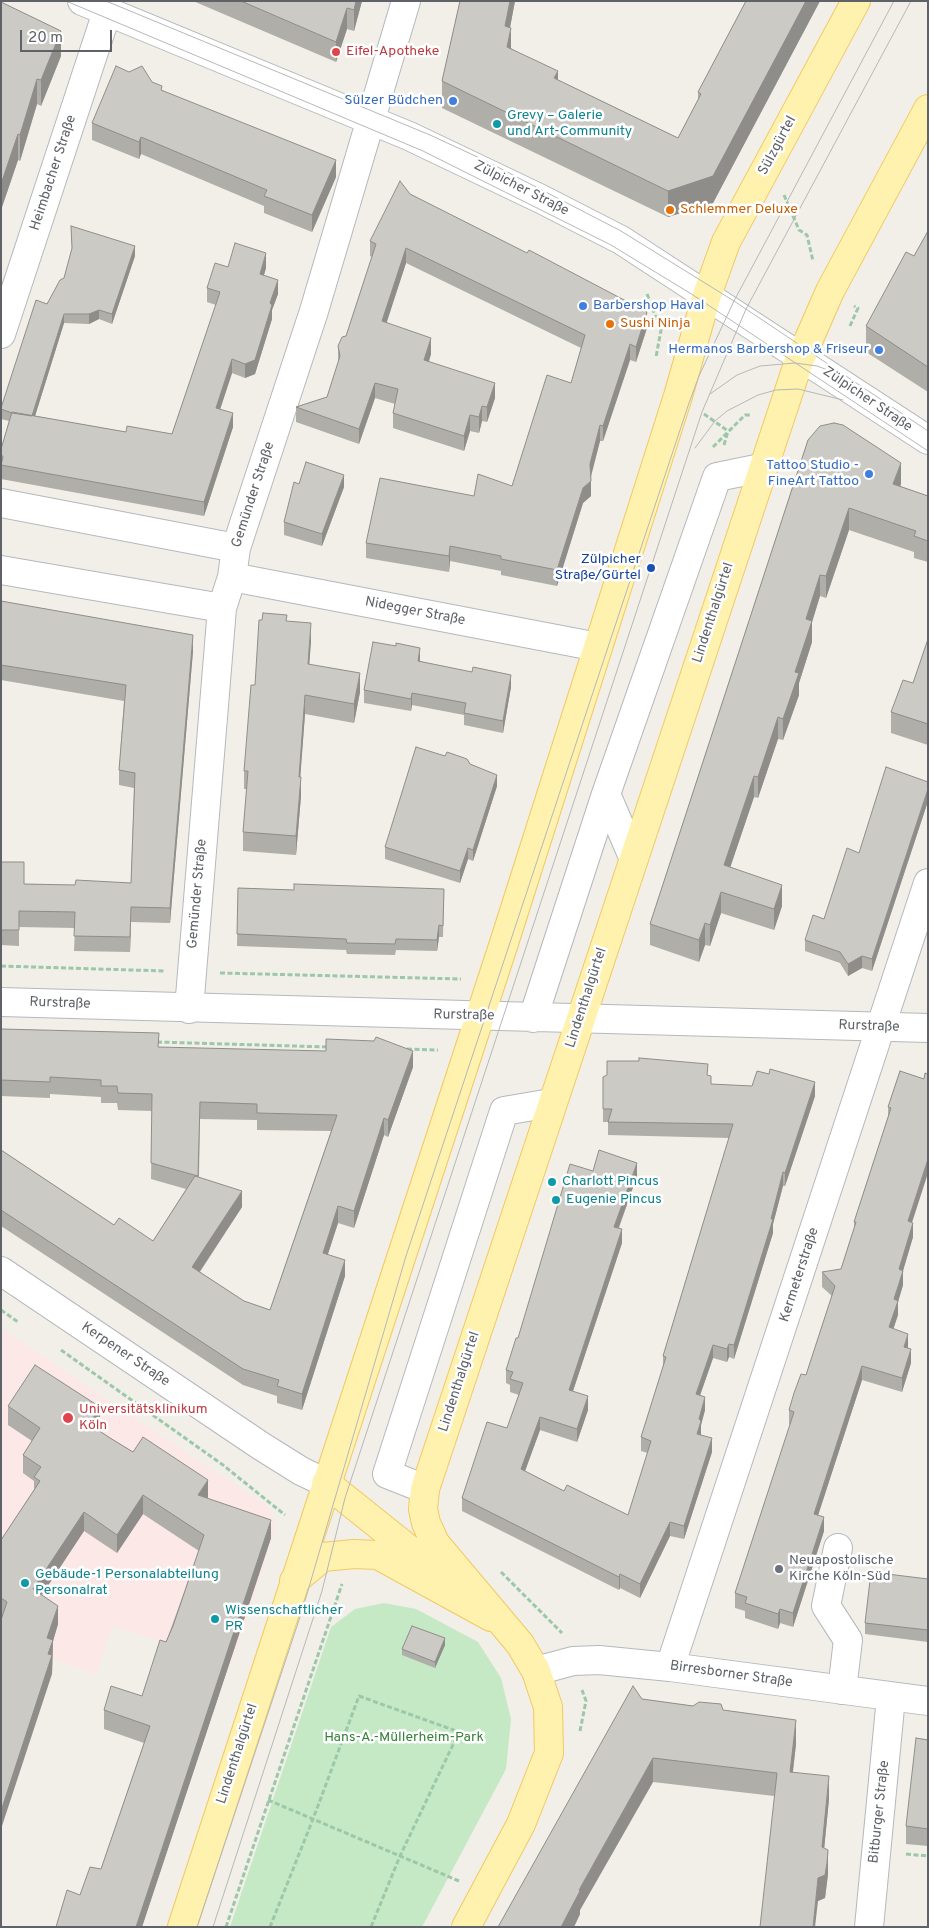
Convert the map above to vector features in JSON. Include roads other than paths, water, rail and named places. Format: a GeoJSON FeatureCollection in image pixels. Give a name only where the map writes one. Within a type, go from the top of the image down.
{"type":"FeatureCollection","features":[{"type":"Feature","properties":{"kind":"main road","name":"Sülzgürtel"},"geometry":{"type":"LineString","coordinates":[[707,295],[726,242],[856,1]]}},
{"type":"Feature","properties":{"kind":"main road"},"geometry":{"type":"LineString","coordinates":[[800,356],[830,291],[928,109]]}},
{"type":"Feature","properties":{"kind":"main road","name":"Lindenthalgürtel"},"geometry":{"type":"LineString","coordinates":[[182,1927],[481,1015],[678,396],[707,295]]}},
{"type":"Feature","properties":{"kind":"main road","name":"Lindenthalgürtel"},"geometry":{"type":"LineString","coordinates":[[466,1927],[521,1824],[548,1752],[548,1707],[536,1671],[520,1644],[435,1543],[426,1523],[423,1509],[425,1489],[761,468],[800,356]]}},
{"type":"Feature","properties":{"kind":"main road","name":"Lindenthalgürtel"},"geometry":{"type":"LineString","coordinates":[[326,1483],[501,1623]]}},
{"type":"Feature","properties":{"kind":"main road","name":"Lindenthalgürtel"},"geometry":{"type":"LineString","coordinates":[[294,1581],[323,1557],[354,1554],[378,1555],[501,1623]]}},
{"type":"Feature","properties":{"kind":"street","name":"Zülpicher Straße"},"geometry":{"type":"LineString","coordinates":[[82,1],[371,117],[502,178],[621,240],[928,440]]}},
{"type":"Feature","properties":{"kind":"street","name":"Gemünder Straße"},"geometry":{"type":"LineString","coordinates":[[189,1009],[222,608],[232,577],[236,548],[314,311],[406,1]]}},
{"type":"Feature","properties":{"kind":"street","name":"Heimbacher Straße"},"geometry":{"type":"LineString","coordinates":[[1,334],[107,12]]}},
{"type":"Feature","properties":{"kind":"street"},"geometry":{"type":"LineString","coordinates":[[533,1018],[606,794],[717,477],[761,468]]}},
{"type":"Feature","properties":{"kind":"street"},"geometry":{"type":"LineString","coordinates":[[1,503],[236,548]]}},
{"type":"Feature","properties":{"kind":"street"},"geometry":{"type":"LineString","coordinates":[[1,570],[222,608]]}},
{"type":"Feature","properties":{"kind":"street","name":"Nidegger Straße"},"geometry":{"type":"LineString","coordinates":[[232,577],[598,647]]}},
{"type":"Feature","properties":{"kind":"street"},"geometry":{"type":"LineString","coordinates":[[606,794],[633,857]]}},
{"type":"Feature","properties":{"kind":"street","name":"Kermeterstraße"},"geometry":{"type":"LineString","coordinates":[[670,1667],[928,883]]}},
{"type":"Feature","properties":{"kind":"street","name":"Rurstraße"},"geometry":{"type":"LineString","coordinates":[[1,1002],[189,1009],[481,1015],[928,1028]]}},
{"type":"Feature","properties":{"kind":"street"},"geometry":{"type":"LineString","coordinates":[[425,1489],[387,1474],[504,1111],[551,1103]]}},
{"type":"Feature","properties":{"kind":"street","name":"Kerpener Straße"},"geometry":{"type":"LineString","coordinates":[[1,1271],[261,1446],[301,1471],[326,1483]]}},
{"type":"Feature","properties":{"kind":"street"},"geometry":{"type":"LineString","coordinates":[[838,1548],[826,1606],[848,1640],[842,1690]]}},
{"type":"Feature","properties":{"kind":"street","name":"Birresborner Straße"},"geometry":{"type":"LineString","coordinates":[[536,1671],[573,1661],[599,1660],[670,1667],[928,1701]]}},
{"type":"Feature","properties":{"kind":"street","name":"Bitburger Straße"},"geometry":{"type":"LineString","coordinates":[[869,1927],[892,1697]]}},
{"type":"Feature","properties":{"kind":"tram line"},"geometry":{"type":"LineString","coordinates":[[66,1],[423,151],[611,245],[693,295],[928,451]]}},
{"type":"Feature","properties":{"kind":"tram line"},"geometry":{"type":"LineString","coordinates":[[106,1],[430,135],[484,160],[621,231],[734,301],[928,431]]}},
{"type":"Feature","properties":{"kind":"tram line"},"geometry":{"type":"LineString","coordinates":[[197,1927],[302,1611],[406,1256],[689,403],[699,376],[734,301],[894,1]]}},
{"type":"Feature","properties":{"kind":"tram line"},"geometry":{"type":"LineString","coordinates":[[213,1927],[322,1591],[345,1498],[702,412],[746,309],[911,1]]}},
{"type":"Feature","properties":{"kind":"tram line"},"geometry":{"type":"LineString","coordinates":[[710,394],[737,375],[760,366],[795,363],[817,366],[833,372]]}},
{"type":"Feature","properties":{"kind":"tram line"},"geometry":{"type":"LineString","coordinates":[[695,448],[715,421],[727,411],[758,395],[776,390],[798,389],[843,400]]}},
{"type":"Feature","properties":{"kind":"place","name":"Eifel-Apotheke"},"geometry":{"type":"Point","coordinates":[336,52]}},
{"type":"Feature","properties":{"kind":"place","name":"Sülzer Büdchen"},"geometry":{"type":"Point","coordinates":[453,101]}},
{"type":"Feature","properties":{"kind":"place","name":"Grevy – Galerie und Art-Community"},"geometry":{"type":"Point","coordinates":[497,124]}},
{"type":"Feature","properties":{"kind":"place","name":"Schlemmer Deluxe"},"geometry":{"type":"Point","coordinates":[670,210]}},
{"type":"Feature","properties":{"kind":"place","name":"Barbershop Haval"},"geometry":{"type":"Point","coordinates":[583,306]}},
{"type":"Feature","properties":{"kind":"place","name":"Sushi Ninja"},"geometry":{"type":"Point","coordinates":[610,324]}},
{"type":"Feature","properties":{"kind":"place","name":"Hermanos Barbershop & Friseur"},"geometry":{"type":"Point","coordinates":[879,350]}},
{"type":"Feature","properties":{"kind":"place","name":"Tattoo Studio - FineArt Tattoo"},"geometry":{"type":"Point","coordinates":[869,474]}},
{"type":"Feature","properties":{"kind":"place","name":"Zülpicher Straße/Gürtel"},"geometry":{"type":"Point","coordinates":[651,568]}},
{"type":"Feature","properties":{"kind":"place","name":"Charlott Pincus"},"geometry":{"type":"Point","coordinates":[552,1182]}},
{"type":"Feature","properties":{"kind":"place","name":"Eugenie Pincus"},"geometry":{"type":"Point","coordinates":[556,1200]}},
{"type":"Feature","properties":{"kind":"place","name":"Universitätsklinikum Köln"},"geometry":{"type":"Point","coordinates":[68,1418]}},
{"type":"Feature","properties":{"kind":"place","name":"Neuapostolische Kirche Köln-Süd"},"geometry":{"type":"Point","coordinates":[779,1569]}},
{"type":"Feature","properties":{"kind":"place","name":"Gebäude-1 Personalabteilung Personalrat"},"geometry":{"type":"Point","coordinates":[25,1583]}},
{"type":"Feature","properties":{"kind":"place","name":"Wissenschaftlicher PR"},"geometry":{"type":"Point","coordinates":[215,1619]}},
{"type":"Feature","properties":{"kind":"park label","name":"Hans-A.-Müllerheim-Park"},"geometry":{"type":"Point","coordinates":[404,1738]}}]}
